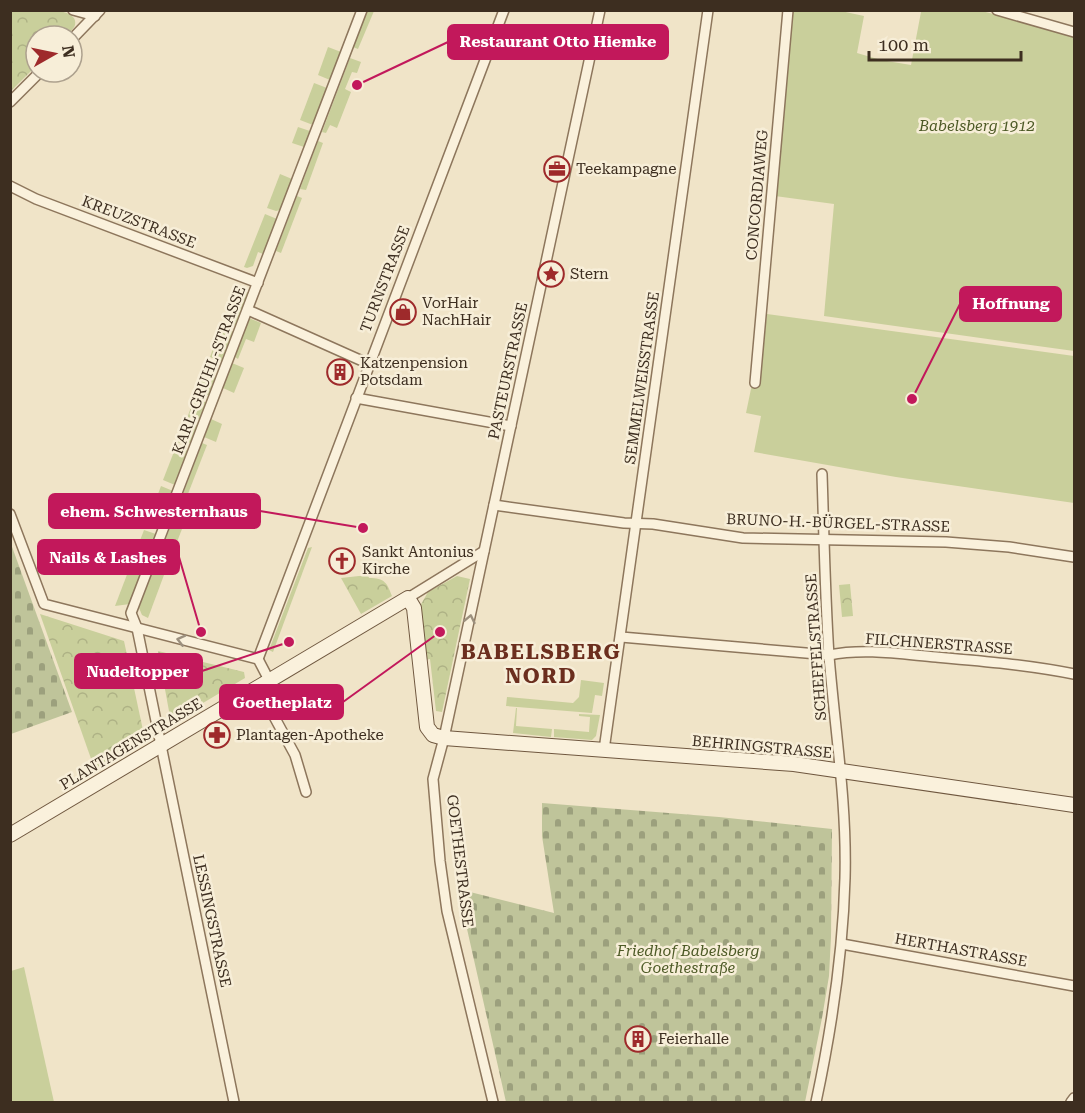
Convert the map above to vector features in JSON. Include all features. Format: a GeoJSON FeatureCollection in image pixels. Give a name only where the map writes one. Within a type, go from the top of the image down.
{"type":"FeatureCollection","features":[{"type":"Feature","properties":{"kind":"street"},"geometry":{"type":"LineString","coordinates":[[73,10],[97,13]]}},
{"type":"Feature","properties":{"kind":"street","name":"KARL-GRUHL-STRASSE"},"geometry":{"type":"LineString","coordinates":[[161,745],[137,628],[131,613],[363,10]]}},
{"type":"Feature","properties":{"kind":"street","name":"TURNSTRASSE"},"geometry":{"type":"LineString","coordinates":[[258,659],[504,10]]}},
{"type":"Feature","properties":{"kind":"street","name":"PASTEURSTRASSE"},"geometry":{"type":"LineString","coordinates":[[444,738],[600,10]]}},
{"type":"Feature","properties":{"kind":"street","name":"SEMMELWEISSTRASSE"},"geometry":{"type":"LineString","coordinates":[[604,750],[708,10]]}},
{"type":"Feature","properties":{"kind":"street","name":"CONCORDIAWEG"},"geometry":{"type":"LineString","coordinates":[[755,383],[788,10]]}},
{"type":"Feature","properties":{"kind":"street"},"geometry":{"type":"LineString","coordinates":[[997,10],[1074,32]]}},
{"type":"Feature","properties":{"kind":"street"},"geometry":{"type":"LineString","coordinates":[[84,27],[97,13]]}},
{"type":"Feature","properties":{"kind":"street"},"geometry":{"type":"LineString","coordinates":[[10,102],[28,84]]}},
{"type":"Feature","properties":{"kind":"street","name":"KREUZSTRASSE"},"geometry":{"type":"LineString","coordinates":[[10,186],[36,199],[258,283]]}},
{"type":"Feature","properties":{"kind":"street"},"geometry":{"type":"LineString","coordinates":[[248,310],[369,364]]}},
{"type":"Feature","properties":{"kind":"street"},"geometry":{"type":"LineString","coordinates":[[356,399],[512,426]]}},
{"type":"Feature","properties":{"kind":"street","name":"SCHEFFELSTRASSE"},"geometry":{"type":"LineString","coordinates":[[816,1102],[834,1011],[842,944],[845,875],[841,771],[829,655],[822,474]]}},
{"type":"Feature","properties":{"kind":"street","name":"BRUNO-H.-BÜRGEL-STRASSE"},"geometry":{"type":"LineString","coordinates":[[494,505],[624,523],[653,524],[743,538],[946,542],[1009,547],[1074,557]]}},
{"type":"Feature","properties":{"kind":"street"},"geometry":{"type":"LineString","coordinates":[[10,514],[44,604],[258,659],[263,684],[295,755],[306,792]]}},
{"type":"Feature","properties":{"kind":"street","name":"PLANTAGENSTRASSE"},"geometry":{"type":"LineString","coordinates":[[10,835],[484,551]]}},
{"type":"Feature","properties":{"kind":"street"},"geometry":{"type":"LineString","coordinates":[[408,598],[414,608],[427,726],[433,735],[444,738]]}},
{"type":"Feature","properties":{"kind":"street","name":"FILCHNERSTRASSE"},"geometry":{"type":"LineString","coordinates":[[621,637],[829,655],[844,652],[897,653],[998,662],[1074,674]]}},
{"type":"Feature","properties":{"kind":"street","name":"BEHRINGSTRASSE"},"geometry":{"type":"LineString","coordinates":[[444,738],[794,764],[1074,805]]}},
{"type":"Feature","properties":{"kind":"street","name":"GOETHESTRASSE"},"geometry":{"type":"LineString","coordinates":[[444,738],[433,779],[447,911],[493,1102]]}},
{"type":"Feature","properties":{"kind":"street","name":"LESSINGSTRASSE"},"geometry":{"type":"LineString","coordinates":[[161,745],[234,1102]]}},
{"type":"Feature","properties":{"kind":"street","name":"HERTHASTRASSE"},"geometry":{"type":"LineString","coordinates":[[842,944],[1074,986]]}},
{"type":"Feature","properties":{"kind":"street"},"geometry":{"type":"LineString","coordinates":[[1071,1102],[1074,1098]]}},
{"type":"Feature","properties":{"kind":"green space"},"geometry":{"type":"Polygon","coordinates":[[[11,10],[60,11],[74,18],[75,24],[24,24],[24,78],[11,91],[11,10]]]}},
{"type":"Feature","properties":{"kind":"green space"},"geometry":{"type":"Polygon","coordinates":[[[368,10],[374,11],[358,49],[353,47],[368,10]]]}},
{"type":"Feature","properties":{"kind":"green space","name":"Babelsberg 1912"},"geometry":{"type":"Polygon","coordinates":[[[791,11],[841,11],[864,16],[857,53],[911,65],[921,12],[914,11],[982,11],[1074,36],[1074,351],[824,316],[834,204],[775,196],[791,11]]]}},
{"type":"Feature","properties":{"kind":"green space"},"geometry":{"type":"Polygon","coordinates":[[[328,47],[341,52],[330,80],[318,75],[328,47]]]}},
{"type":"Feature","properties":{"kind":"green space"},"geometry":{"type":"Polygon","coordinates":[[[350,58],[361,62],[357,73],[352,72],[345,89],[351,92],[337,128],[330,125],[326,133],[322,132],[350,58]]]}},
{"type":"Feature","properties":{"kind":"green space"},"geometry":{"type":"Polygon","coordinates":[[[314,83],[327,88],[313,125],[300,120],[314,83]]]}},
{"type":"Feature","properties":{"kind":"green space"},"geometry":{"type":"Polygon","coordinates":[[[298,127],[310,131],[304,147],[292,143],[298,127]]]}},
{"type":"Feature","properties":{"kind":"green space"},"geometry":{"type":"Polygon","coordinates":[[[318,141],[323,143],[306,190],[300,189],[318,141]]]}},
{"type":"Feature","properties":{"kind":"green space"},"geometry":{"type":"Polygon","coordinates":[[[280,174],[292,179],[280,210],[276,211],[267,208],[280,174]]]}},
{"type":"Feature","properties":{"kind":"green space"},"geometry":{"type":"Polygon","coordinates":[[[297,196],[302,198],[281,253],[276,251],[297,196]]]}},
{"type":"Feature","properties":{"kind":"green space"},"geometry":{"type":"Polygon","coordinates":[[[265,214],[277,219],[263,254],[258,252],[253,266],[244,267],[265,214]]]}},
{"type":"Feature","properties":{"kind":"green space"},"geometry":{"type":"Polygon","coordinates":[[[236,288],[249,293],[236,326],[224,321],[236,288]]]}},
{"type":"Feature","properties":{"kind":"green space"},"geometry":{"type":"Polygon","coordinates":[[[767,314],[1074,356],[1074,503],[896,477],[754,452],[761,416],[746,413],[752,384],[759,385],[767,314]]]}},
{"type":"Feature","properties":{"kind":"green space"},"geometry":{"type":"Polygon","coordinates":[[[249,318],[261,323],[254,342],[246,339],[238,359],[235,357],[249,318]]]}},
{"type":"Feature","properties":{"kind":"green space"},"geometry":{"type":"Polygon","coordinates":[[[221,327],[234,332],[222,362],[210,357],[221,327]]]}},
{"type":"Feature","properties":{"kind":"green space"},"geometry":{"type":"Polygon","coordinates":[[[232,363],[244,368],[234,393],[223,388],[232,363]]]}},
{"type":"Feature","properties":{"kind":"green space"},"geometry":{"type":"Polygon","coordinates":[[[204,373],[216,378],[209,395],[195,397],[204,373]]]}},
{"type":"Feature","properties":{"kind":"green space"},"geometry":{"type":"Polygon","coordinates":[[[193,402],[207,402],[200,419],[187,418],[193,402]]]}},
{"type":"Feature","properties":{"kind":"green space"},"geometry":{"type":"Polygon","coordinates":[[[211,419],[222,424],[216,442],[204,437],[211,419]]]}},
{"type":"Feature","properties":{"kind":"green space"},"geometry":{"type":"Polygon","coordinates":[[[185,423],[198,425],[191,443],[177,443],[185,423]]]}},
{"type":"Feature","properties":{"kind":"green space"},"geometry":{"type":"Polygon","coordinates":[[[202,443],[207,445],[179,517],[175,515],[202,443]]]}},
{"type":"Feature","properties":{"kind":"green space"},"geometry":{"type":"Polygon","coordinates":[[[175,449],[188,450],[175,485],[163,480],[175,449]]]}},
{"type":"Feature","properties":{"kind":"green space"},"geometry":{"type":"Polygon","coordinates":[[[161,486],[173,491],[162,520],[150,515],[161,486]]]}},
{"type":"Feature","properties":{"kind":"green space"},"geometry":{"type":"Polygon","coordinates":[[[171,525],[182,529],[166,570],[157,562],[171,525]]]}},
{"type":"Feature","properties":{"kind":"green space"},"geometry":{"type":"Polygon","coordinates":[[[144,530],[156,534],[130,604],[115,606],[144,530]]]}},
{"type":"Feature","properties":{"kind":"green space"},"geometry":{"type":"Polygon","coordinates":[[[11,544],[72,712],[10,734],[11,544]]]}},
{"type":"Feature","properties":{"kind":"green space"},"geometry":{"type":"Polygon","coordinates":[[[312,547],[273,652],[269,650],[308,548],[312,547]]]}},
{"type":"Feature","properties":{"kind":"green space"},"geometry":{"type":"Polygon","coordinates":[[[154,568],[164,575],[148,618],[142,615],[139,608],[154,568]]]}},
{"type":"Feature","properties":{"kind":"green space"},"geometry":{"type":"Polygon","coordinates":[[[368,575],[369,578],[385,582],[392,596],[361,614],[341,578],[368,575]]]}},
{"type":"Feature","properties":{"kind":"green space"},"geometry":{"type":"Polygon","coordinates":[[[457,576],[470,579],[442,712],[436,711],[430,659],[425,660],[420,606],[428,592],[457,576]]]}},
{"type":"Feature","properties":{"kind":"green space"},"geometry":{"type":"Polygon","coordinates":[[[850,584],[853,616],[842,617],[839,585],[850,584]]]}},
{"type":"Feature","properties":{"kind":"green space"},"geometry":{"type":"Polygon","coordinates":[[[40,614],[124,641],[144,735],[140,744],[95,770],[40,614]]]}},
{"type":"Feature","properties":{"kind":"green space"},"geometry":{"type":"Polygon","coordinates":[[[158,651],[244,672],[245,678],[171,722],[158,651]]]}},
{"type":"Feature","properties":{"kind":"green space"},"geometry":{"type":"Polygon","coordinates":[[[581,680],[604,683],[602,696],[595,695],[592,713],[506,706],[507,697],[573,703],[579,697],[581,680]]]}},
{"type":"Feature","properties":{"kind":"green space"},"geometry":{"type":"Polygon","coordinates":[[[516,708],[516,726],[552,729],[551,737],[513,733],[516,708]]]}},
{"type":"Feature","properties":{"kind":"green space"},"geometry":{"type":"Polygon","coordinates":[[[579,714],[600,715],[596,736],[592,740],[554,737],[554,729],[589,732],[590,717],[579,716],[579,714]]]}},
{"type":"Feature","properties":{"kind":"green space","name":"Friedhof Babelsberg Goethestraße"},"geometry":{"type":"Polygon","coordinates":[[[542,803],[719,817],[832,829],[829,976],[805,1102],[506,1102],[458,889],[554,913],[542,836],[542,803]]]}},
{"type":"Feature","properties":{"kind":"green space"},"geometry":{"type":"Polygon","coordinates":[[[24,967],[54,1102],[11,1102],[11,971],[24,967]]]}},
{"type":"Feature","properties":{"kind":"place","name":"Restaurant Otto Hiemke"},"geometry":{"type":"Point","coordinates":[357,85]}},
{"type":"Feature","properties":{"kind":"place","name":"Teekampagne"},"geometry":{"type":"Point","coordinates":[557,169]}},
{"type":"Feature","properties":{"kind":"place","name":"Stern"},"geometry":{"type":"Point","coordinates":[551,274]}},
{"type":"Feature","properties":{"kind":"place","name":"VorHair NachHair"},"geometry":{"type":"Point","coordinates":[403,312]}},
{"type":"Feature","properties":{"kind":"place","name":"Katzenpension Potsdam"},"geometry":{"type":"Point","coordinates":[340,372]}},
{"type":"Feature","properties":{"kind":"place","name":"Hoffnung"},"geometry":{"type":"Point","coordinates":[912,399]}},
{"type":"Feature","properties":{"kind":"place","name":"ehem. Schwesternhaus"},"geometry":{"type":"Point","coordinates":[363,528]}},
{"type":"Feature","properties":{"kind":"place","name":"Sankt Antonius Kirche"},"geometry":{"type":"Point","coordinates":[342,561]}},
{"type":"Feature","properties":{"kind":"place","name":"Nails & Lashes"},"geometry":{"type":"Point","coordinates":[201,632]}},
{"type":"Feature","properties":{"kind":"place","name":"Goetheplatz"},"geometry":{"type":"Point","coordinates":[440,632]}},
{"type":"Feature","properties":{"kind":"place","name":"Nudeltopper"},"geometry":{"type":"Point","coordinates":[289,642]}},
{"type":"Feature","properties":{"kind":"place","name":"Plantagen-Apotheke"},"geometry":{"type":"Point","coordinates":[217,735]}},
{"type":"Feature","properties":{"kind":"place","name":"Feierhalle"},"geometry":{"type":"Point","coordinates":[638,1039]}},
{"type":"Feature","properties":{"kind":"district","name":"BABELSBERG NORD"},"geometry":{"type":"Point","coordinates":[541,664]}}]}
